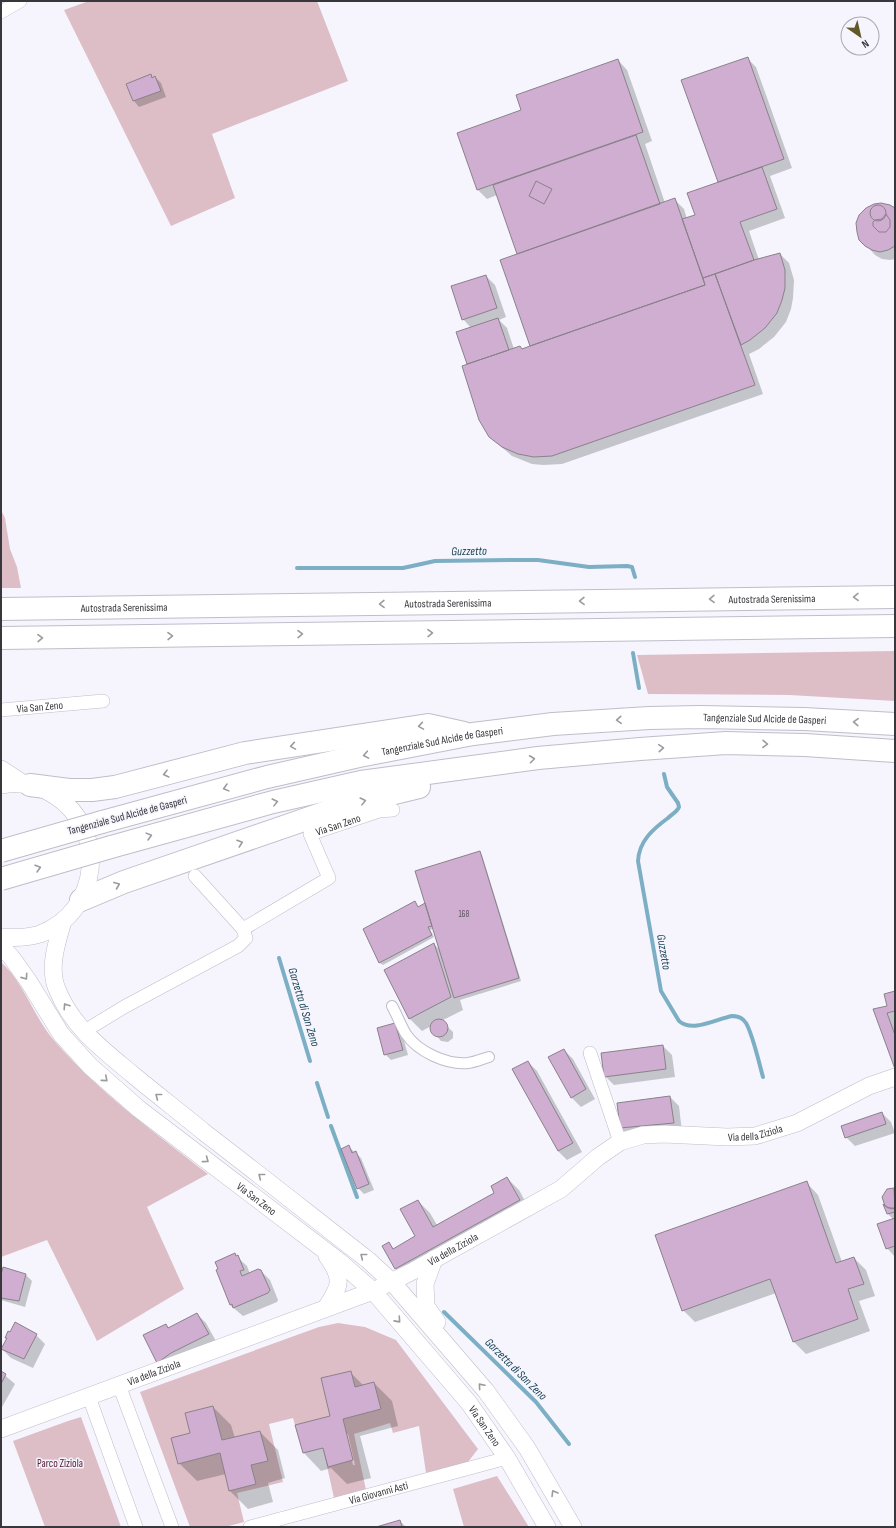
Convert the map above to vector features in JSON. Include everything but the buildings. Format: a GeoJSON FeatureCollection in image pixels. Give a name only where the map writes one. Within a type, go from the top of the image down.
{"type":"FeatureCollection","features":[{"type":"Feature","properties":{"kind":"highway","name":"Autostrada Serenissima"},"geometry":{"type":"LineString","coordinates":[[1,609],[895,596]]}},
{"type":"Feature","properties":{"kind":"highway"},"geometry":{"type":"LineString","coordinates":[[1,638],[895,626]]}},
{"type":"Feature","properties":{"kind":"highway","name":"Tangenziale Sud Alcide de Gasperi"},"geometry":{"type":"LineString","coordinates":[[1,851],[267,777],[359,756],[473,734],[553,724],[649,718],[804,719],[895,724]]}},
{"type":"Feature","properties":{"kind":"highway"},"geometry":{"type":"LineString","coordinates":[[27,785],[69,790],[92,790],[115,787],[245,753],[428,725],[473,734]]}},
{"type":"Feature","properties":{"kind":"highway"},"geometry":{"type":"LineString","coordinates":[[1,879],[273,802],[361,782],[538,758],[726,743],[805,746],[895,752]]}},
{"type":"Feature","properties":{"kind":"highway"},"geometry":{"type":"LineString","coordinates":[[81,900],[124,882],[353,803],[469,774],[493,764]]}},
{"type":"Feature","properties":{"kind":"street"},"geometry":{"type":"LineString","coordinates":[[1,12],[20,1]]}},
{"type":"Feature","properties":{"kind":"street","name":"Via San Zeno"},"geometry":{"type":"LineString","coordinates":[[1,710],[103,701]]}},
{"type":"Feature","properties":{"kind":"street","name":"Via San Zeno"},"geometry":{"type":"LineString","coordinates":[[1,769],[27,785],[46,791],[62,800],[78,817],[85,829],[91,859],[88,885],[81,900],[63,921],[40,934],[19,938],[1,937]]}},
{"type":"Feature","properties":{"kind":"street","name":"Via San Zeno"},"geometry":{"type":"LineString","coordinates":[[1,785],[27,785]]}},
{"type":"Feature","properties":{"kind":"street","name":"Via San Zeno"},"geometry":{"type":"LineString","coordinates":[[243,929],[329,878],[310,834],[379,811],[393,810]]}},
{"type":"Feature","properties":{"kind":"street"},"geometry":{"type":"LineString","coordinates":[[83,1032],[124,1007],[238,946],[246,938],[243,929],[195,876]]}},
{"type":"Feature","properties":{"kind":"street","name":"Via San Zeno"},"geometry":{"type":"LineString","coordinates":[[63,921],[55,948],[53,973],[56,987],[61,998],[83,1032],[154,1092],[368,1260],[392,1282],[486,1391],[527,1448],[573,1527]]}},
{"type":"Feature","properties":{"kind":"street","name":"Via San Zeno"},"geometry":{"type":"LineString","coordinates":[[1,946],[12,958],[61,1034],[90,1066],[139,1109],[322,1248],[373,1291],[469,1403],[508,1458],[547,1527]]}},
{"type":"Feature","properties":{"kind":"street"},"geometry":{"type":"LineString","coordinates":[[392,1006],[406,1035],[418,1047],[432,1055],[448,1062],[468,1063],[489,1057]]}},
{"type":"Feature","properties":{"kind":"street"},"geometry":{"type":"LineString","coordinates":[[590,1053],[620,1142]]}},
{"type":"Feature","properties":{"kind":"street","name":"Via della Ziziola"},"geometry":{"type":"LineString","coordinates":[[1,1429],[373,1291],[561,1189],[598,1157],[620,1142],[643,1135],[664,1134],[726,1137],[755,1136],[798,1123],[869,1086],[895,1077]]}},
{"type":"Feature","properties":{"kind":"street"},"geometry":{"type":"LineString","coordinates":[[322,1248],[335,1267],[339,1280],[336,1292],[326,1308]]}},
{"type":"Feature","properties":{"kind":"street"},"geometry":{"type":"LineString","coordinates":[[434,1259],[425,1284],[426,1306],[459,1349],[466,1369]]}},
{"type":"Feature","properties":{"kind":"street"},"geometry":{"type":"LineString","coordinates":[[120,1385],[172,1527]]}},
{"type":"Feature","properties":{"kind":"street"},"geometry":{"type":"LineString","coordinates":[[89,1397],[136,1527]]}},
{"type":"Feature","properties":{"kind":"street","name":"Via San Zeno"},"geometry":{"type":"LineString","coordinates":[[508,1458],[527,1448]]}},
{"type":"Feature","properties":{"kind":"street","name":"Via Giovanni Asti"},"geometry":{"type":"LineString","coordinates":[[250,1527],[508,1458]]}},
{"type":"Feature","properties":{"kind":"green space"},"geometry":{"type":"Polygon","coordinates":[[[89,1],[317,1],[348,81],[212,134],[235,198],[171,226],[64,10],[89,1]]]}},
{"type":"Feature","properties":{"kind":"green space"},"geometry":{"type":"Polygon","coordinates":[[[1,510],[5,518],[10,549],[17,567],[21,588],[1,588],[1,510]]]}},
{"type":"Feature","properties":{"kind":"green space"},"geometry":{"type":"Polygon","coordinates":[[[895,651],[895,701],[789,695],[648,694],[637,655],[895,651]]]}},
{"type":"Feature","properties":{"kind":"green space"},"geometry":{"type":"Polygon","coordinates":[[[1,962],[22,988],[39,1019],[52,1038],[69,1057],[88,1076],[127,1110],[208,1174],[147,1207],[184,1289],[97,1341],[47,1240],[1,1257],[1,962]]]}},
{"type":"Feature","properties":{"kind":"green space"},"geometry":{"type":"Polygon","coordinates":[[[338,1323],[365,1327],[396,1340],[478,1449],[468,1462],[426,1473],[419,1426],[393,1433],[390,1423],[354,1434],[366,1490],[334,1498],[323,1448],[303,1453],[293,1418],[269,1424],[283,1482],[237,1493],[244,1522],[225,1527],[190,1527],[140,1392],[319,1327],[338,1323]]]}},
{"type":"Feature","properties":{"kind":"green space","name":"Parco Ziziola"},"geometry":{"type":"Polygon","coordinates":[[[81,1417],[121,1527],[45,1527],[13,1441],[81,1417]]]}},
{"type":"Feature","properties":{"kind":"green space"},"geometry":{"type":"Polygon","coordinates":[[[497,1476],[529,1527],[464,1527],[453,1489],[497,1476]]]}},
{"type":"Feature","properties":{"kind":"waterway","name":"Guzzetto"},"geometry":{"type":"LineString","coordinates":[[297,568],[403,568],[435,561],[538,560],[589,567],[627,566],[632,567],[635,577]]}},
{"type":"Feature","properties":{"kind":"waterway","name":"Guzzetto"},"geometry":{"type":"LineString","coordinates":[[633,653],[639,688]]}},
{"type":"Feature","properties":{"kind":"waterway","name":"Guzzetto"},"geometry":{"type":"LineString","coordinates":[[664,774],[667,787],[678,803],[679,807],[676,812],[648,836],[641,847],[638,861],[661,991],[679,1021],[685,1024],[691,1026],[705,1024],[732,1016],[743,1020],[746,1023],[756,1049],[763,1077]]}},
{"type":"Feature","properties":{"kind":"waterway","name":"Garzetta di San Zeno"},"geometry":{"type":"LineString","coordinates":[[279,958],[310,1061]]}},
{"type":"Feature","properties":{"kind":"waterway","name":"Garzetta di San Zeno"},"geometry":{"type":"LineString","coordinates":[[317,1083],[328,1117]]}},
{"type":"Feature","properties":{"kind":"waterway","name":"Garzetta di San Zeno"},"geometry":{"type":"LineString","coordinates":[[331,1126],[357,1197]]}},
{"type":"Feature","properties":{"kind":"waterway","name":"Garzetta di San Zeno"},"geometry":{"type":"LineString","coordinates":[[444,1312],[536,1402],[569,1444]]}}]}
